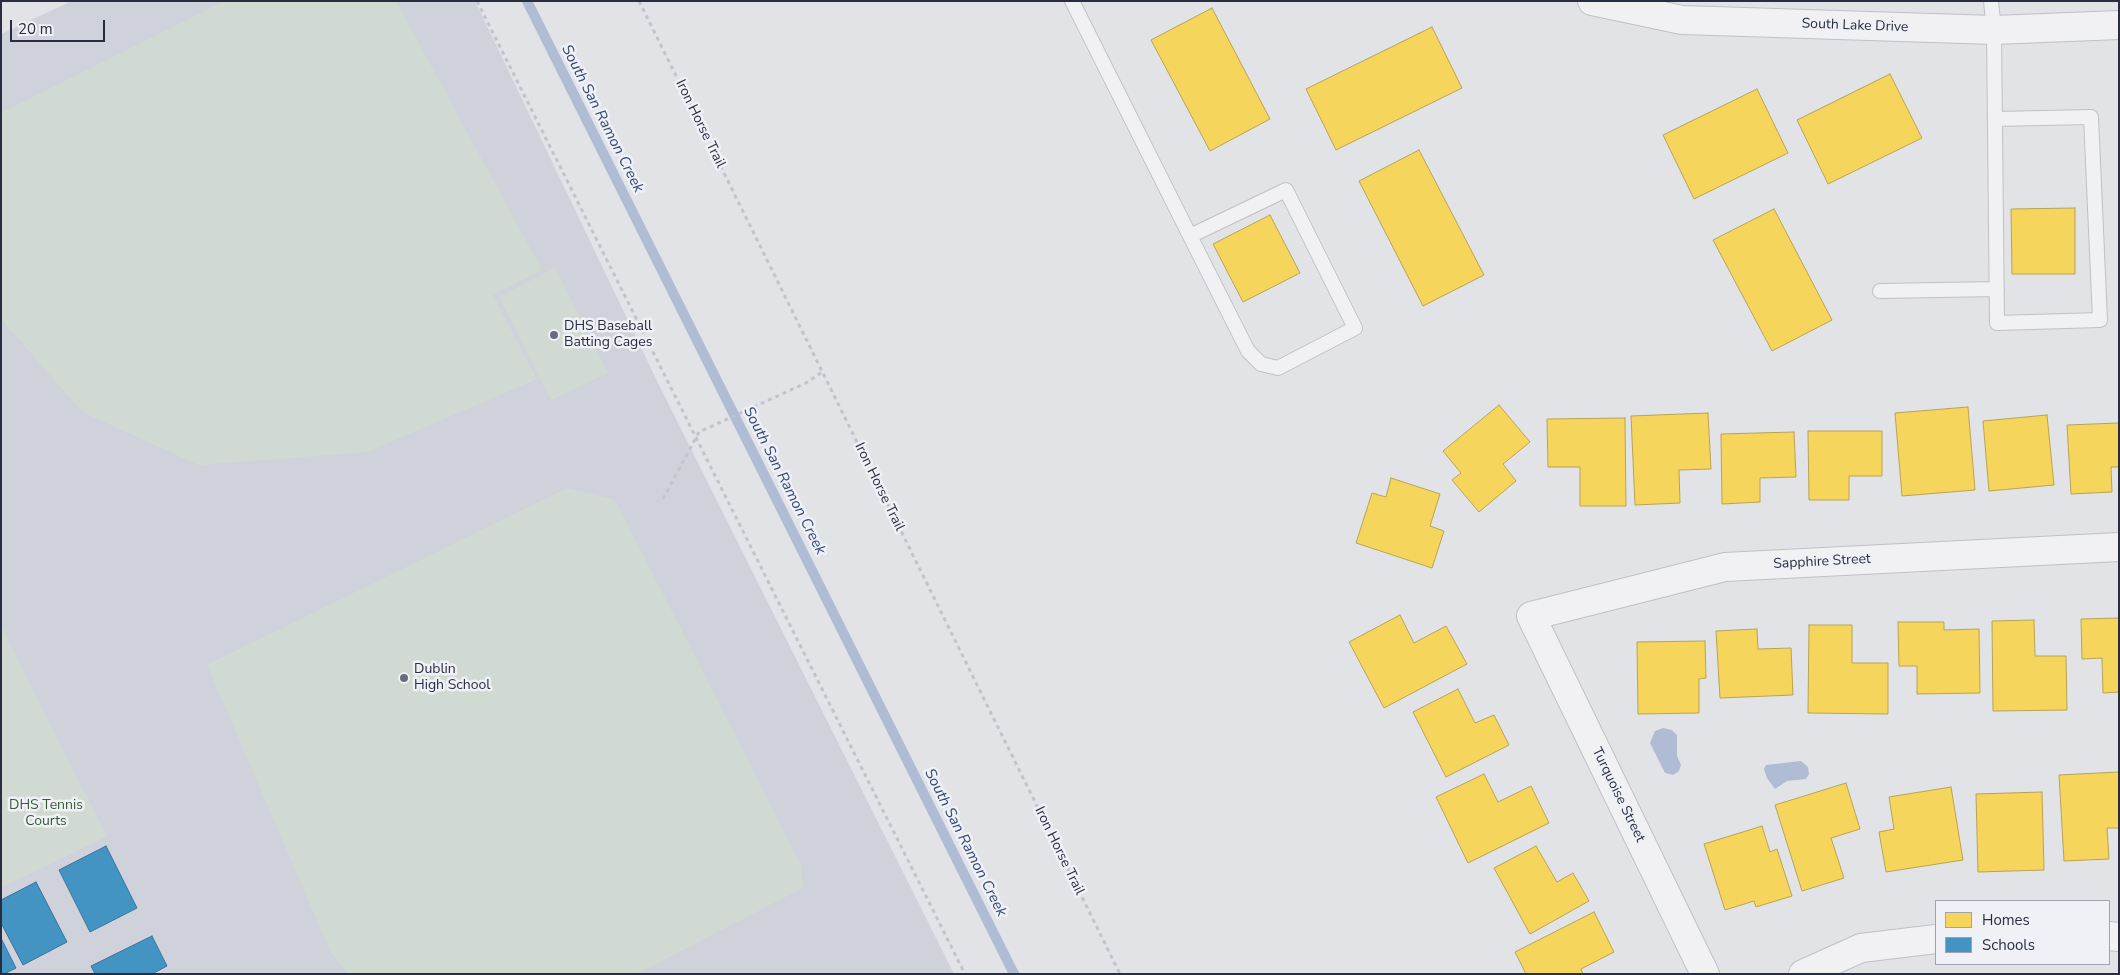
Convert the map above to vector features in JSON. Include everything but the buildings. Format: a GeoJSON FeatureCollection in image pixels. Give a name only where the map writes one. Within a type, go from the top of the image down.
{"type":"FeatureCollection","features":[{"type":"Feature","properties":{"kind":"street","name":"South Lake Drive"},"geometry":{"type":"LineString","coordinates":[[1592,1],[1682,20],[1994,30],[2119,26]]}},
{"type":"Feature","properties":{"kind":"street","name":"Sapphire Street"},"geometry":{"type":"LineString","coordinates":[[1531,616],[1725,567],[2119,547]]}},
{"type":"Feature","properties":{"kind":"street","name":"Turquoise Street"},"geometry":{"type":"LineString","coordinates":[[1531,616],[1705,974]]}},
{"type":"Feature","properties":{"kind":"street"},"geometry":{"type":"LineString","coordinates":[[1803,974],[1861,948],[1935,939]]}},
{"type":"Feature","properties":{"kind":"lane"},"geometry":{"type":"LineString","coordinates":[[1072,1],[1190,236],[1248,351],[1261,364],[1278,368],[1354,328],[1286,190],[1190,236]]}},
{"type":"Feature","properties":{"kind":"lane"},"geometry":{"type":"LineString","coordinates":[[1991,1],[1994,30],[1997,323],[2100,320],[2091,117],[1995,119]]}},
{"type":"Feature","properties":{"kind":"lane"},"geometry":{"type":"LineString","coordinates":[[1880,292],[1997,289]]}},
{"type":"Feature","properties":{"kind":"path"},"geometry":{"type":"LineString","coordinates":[[476,1],[965,974]]}},
{"type":"Feature","properties":{"kind":"path","name":"Iron Horse Trail"},"geometry":{"type":"LineString","coordinates":[[639,1],[1120,974]]}},
{"type":"Feature","properties":{"kind":"path"},"geometry":{"type":"LineString","coordinates":[[663,499],[700,432],[806,382],[822,372]]}},
{"type":"Feature","properties":{"kind":"shaded area","name":"Dublin High School"},"geometry":{"type":"Polygon","coordinates":[[[72,1],[475,1],[658,383],[954,974],[1,974],[1,34],[72,1]]]}},
{"type":"Feature","properties":{"kind":"green space"},"geometry":{"type":"Polygon","coordinates":[[[224,1],[396,1],[542,270],[493,295],[537,379],[367,452],[199,465],[82,412],[1,319],[1,113],[224,1]]]}},
{"type":"Feature","properties":{"kind":"green space","name":"DHS Baseball Batting Cages"},"geometry":{"type":"Polygon","coordinates":[[[555,268],[608,373],[551,400],[499,297],[555,268]]]}},
{"type":"Feature","properties":{"kind":"green space"},"geometry":{"type":"Polygon","coordinates":[[[567,488],[615,500],[801,864],[803,888],[636,974],[348,974],[331,953],[207,665],[567,488]]]}},
{"type":"Feature","properties":{"kind":"green space","name":"DHS Tennis Courts"},"geometry":{"type":"Polygon","coordinates":[[[1,625],[107,836],[1,888],[1,625]]]}},
{"type":"Feature","properties":{"kind":"water"},"geometry":{"type":"Polygon","coordinates":[[[1663,728],[1672,730],[1677,735],[1677,756],[1681,765],[1679,771],[1673,775],[1665,773],[1650,743],[1655,731],[1663,728]]]}},
{"type":"Feature","properties":{"kind":"water"},"geometry":{"type":"Polygon","coordinates":[[[1801,761],[1808,767],[1809,774],[1806,779],[1787,781],[1775,789],[1767,778],[1764,769],[1766,765],[1801,761]]]}},
{"type":"Feature","properties":{"kind":"waterway","name":"South San Ramon Creek"},"geometry":{"type":"LineString","coordinates":[[527,1],[1014,974]]}},
{"type":"Feature","properties":{"kind":"place","name":"DHS Baseball Batting Cages"},"geometry":{"type":"Point","coordinates":[554,335]}},
{"type":"Feature","properties":{"kind":"place","name":"Dublin High School"},"geometry":{"type":"Point","coordinates":[404,678]}}]}
